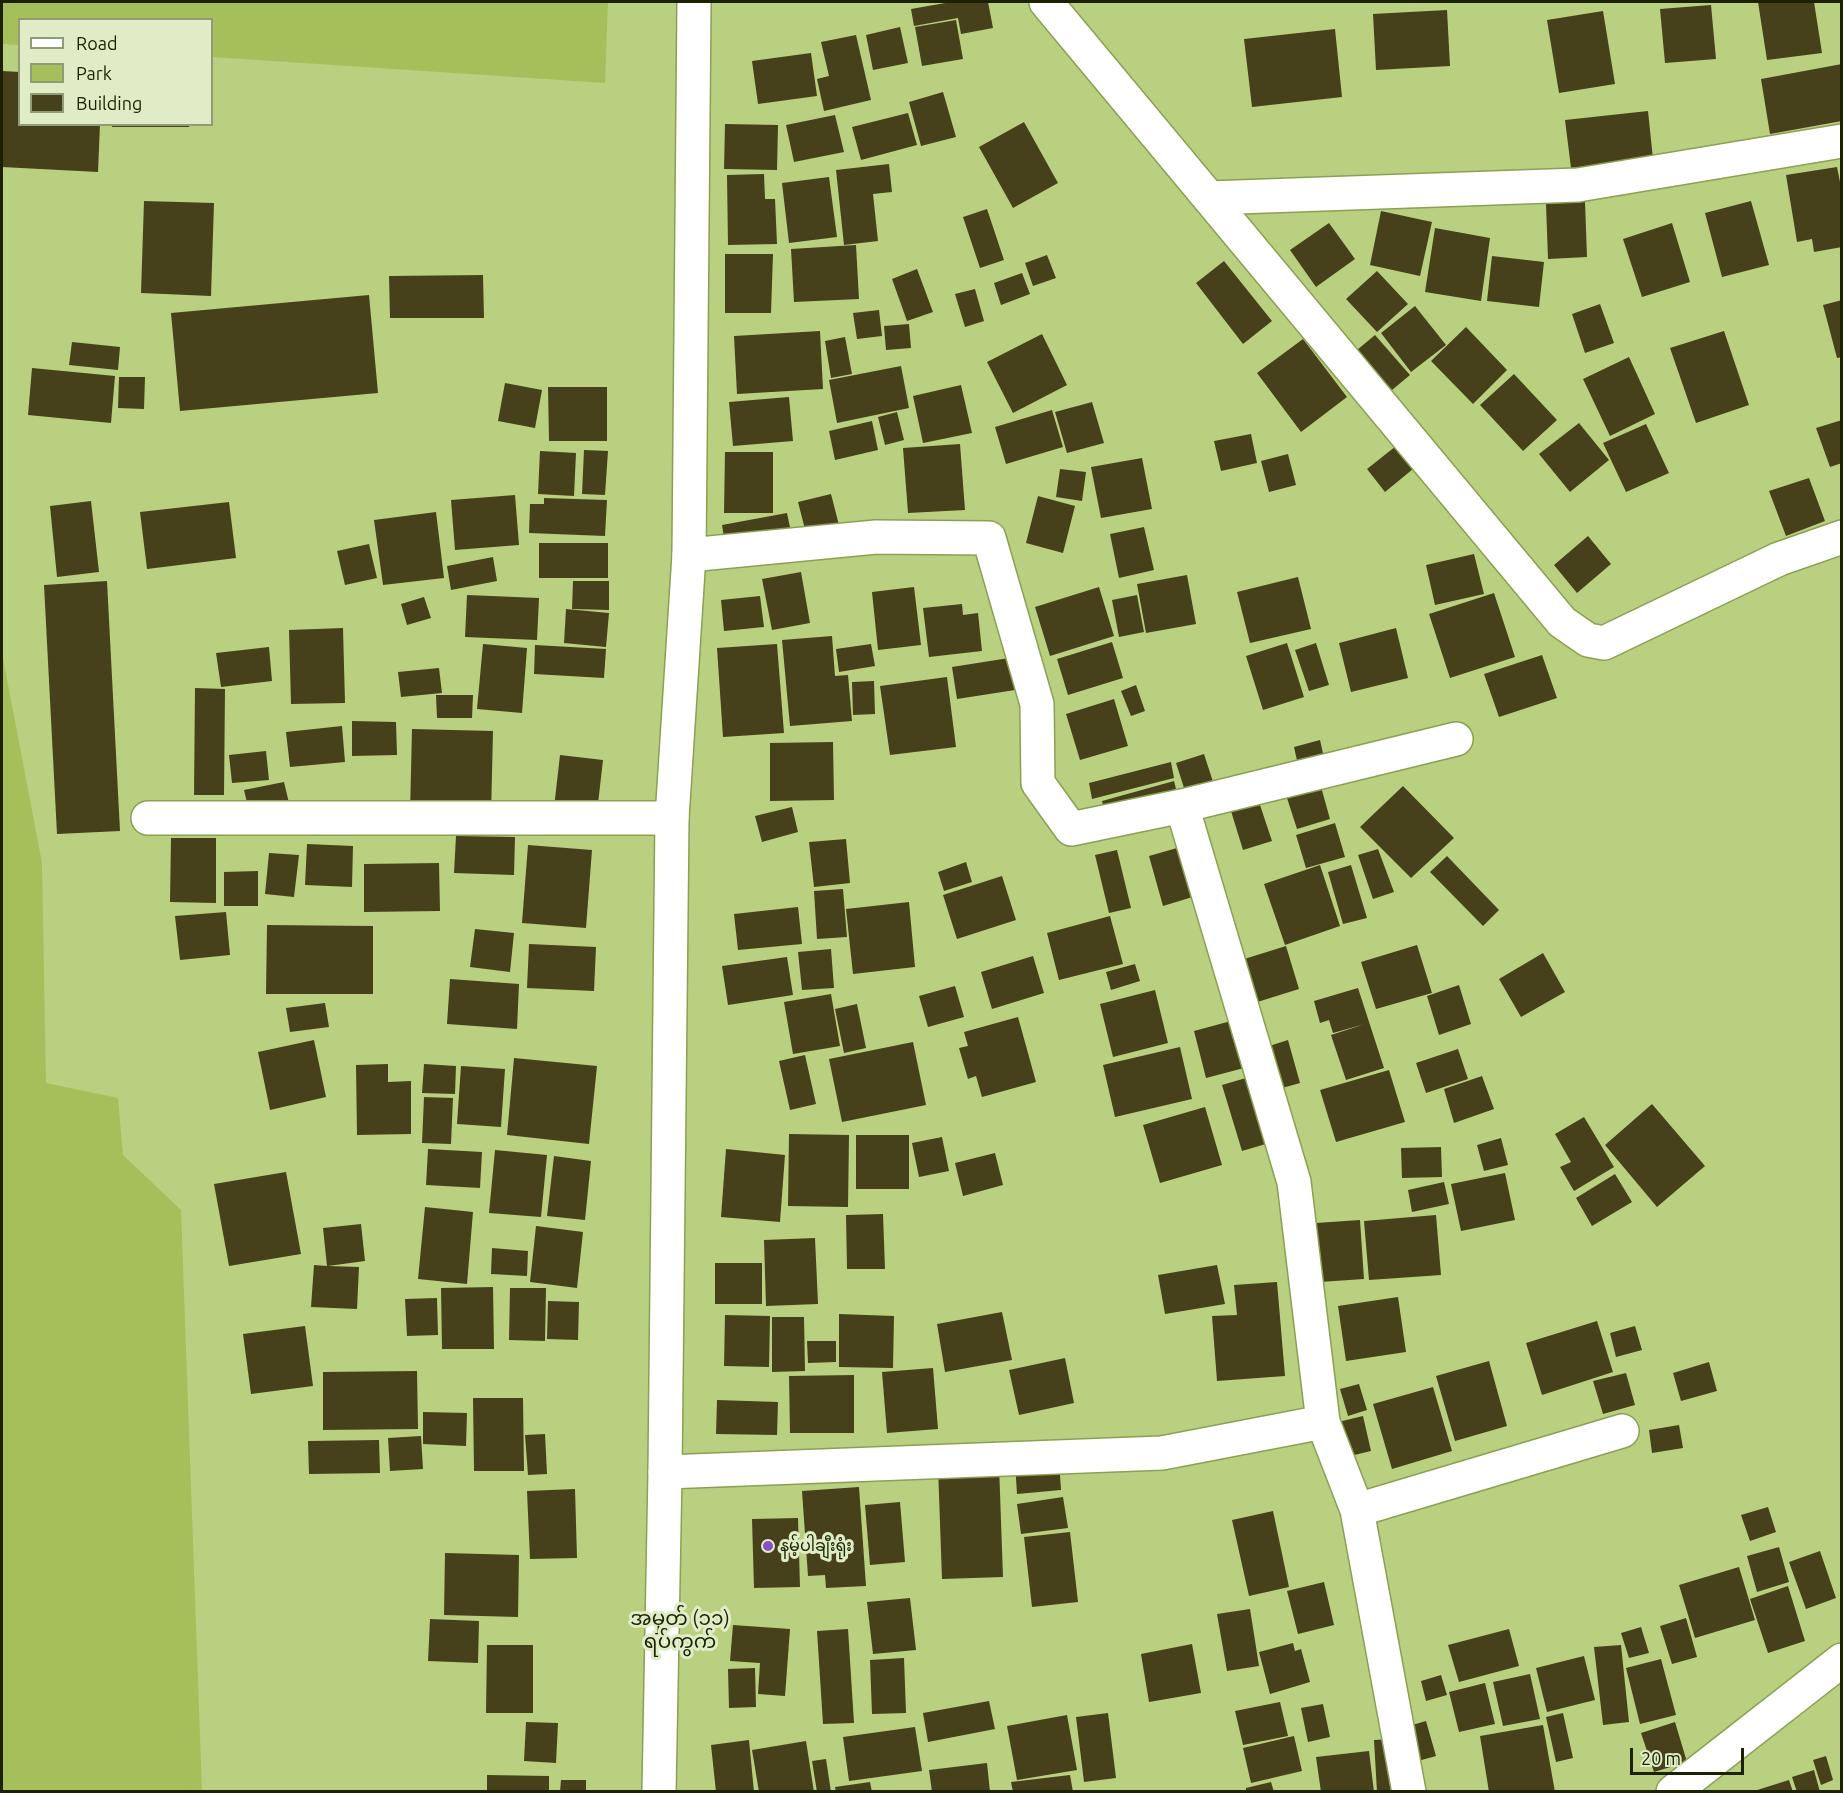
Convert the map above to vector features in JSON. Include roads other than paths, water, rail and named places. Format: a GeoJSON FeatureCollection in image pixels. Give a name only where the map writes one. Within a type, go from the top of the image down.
{"type":"FeatureCollection","features":[{"type":"Feature","properties":{"kind":"street"},"geometry":{"type":"LineString","coordinates":[[659,1791],[672,818],[689,555],[694,2]]}},
{"type":"Feature","properties":{"kind":"street"},"geometry":{"type":"LineString","coordinates":[[1046,2],[1562,622],[1588,640],[1604,643],[1779,559],[1842,537]]}},
{"type":"Feature","properties":{"kind":"street"},"geometry":{"type":"LineString","coordinates":[[1209,198],[1578,185],[1842,141]]}},
{"type":"Feature","properties":{"kind":"street"},"geometry":{"type":"LineString","coordinates":[[689,555],[876,537],[988,538],[1037,704],[1038,783],[1071,830],[1182,807],[1456,739]]}},
{"type":"Feature","properties":{"kind":"street"},"geometry":{"type":"LineString","coordinates":[[1182,807],[1294,1182],[1323,1422],[1357,1510],[1409,1791]]}},
{"type":"Feature","properties":{"kind":"street"},"geometry":{"type":"LineString","coordinates":[[148,818],[672,818]]}},
{"type":"Feature","properties":{"kind":"street"},"geometry":{"type":"LineString","coordinates":[[664,1472],[1162,1453],[1323,1422]]}},
{"type":"Feature","properties":{"kind":"street"},"geometry":{"type":"LineString","coordinates":[[1357,1510],[1622,1431]]}},
{"type":"Feature","properties":{"kind":"street"},"geometry":{"type":"LineString","coordinates":[[1673,1791],[1842,1659]]}},
{"type":"Feature","properties":{"kind":"place","name":"နမ့်ပါချီးရုံး"},"geometry":{"type":"Point","coordinates":[768,1546]}},
{"type":"Feature","properties":{"kind":"district","name":"အမှတ် (၁၁) ရပ်ကွက်"},"geometry":{"type":"Point","coordinates":[680,1630]}}]}
